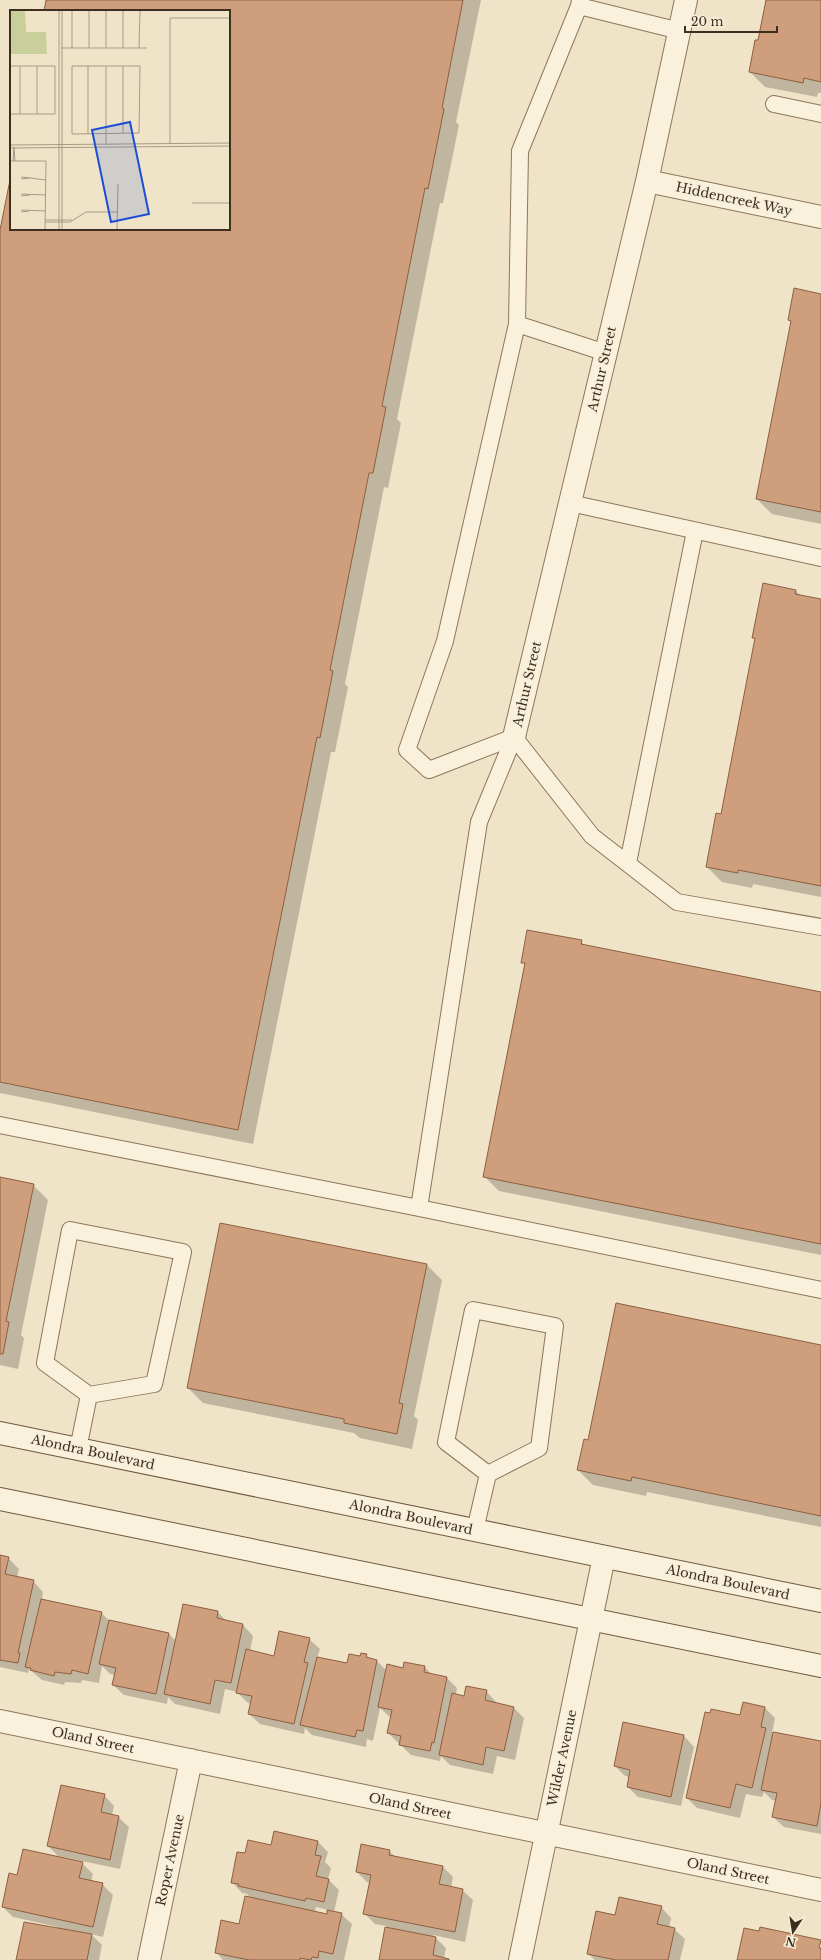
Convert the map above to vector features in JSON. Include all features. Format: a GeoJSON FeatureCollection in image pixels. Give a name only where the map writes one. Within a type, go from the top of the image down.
{"type":"FeatureCollection","features":[{"type":"Feature","properties":{"kind":"street","name":"Arthur Street"},"geometry":{"type":"LineString","coordinates":[[514,737],[647,181],[686,0]]}},
{"type":"Feature","properties":{"kind":"street","name":"Hiddencreek Way"},"geometry":{"type":"LineString","coordinates":[[647,181],[821,217]]}},
{"type":"Feature","properties":{"kind":"street","name":"Alondra Boulevard"},"geometry":{"type":"LineString","coordinates":[[0,1432],[821,1601]]}},
{"type":"Feature","properties":{"kind":"street"},"geometry":{"type":"LineString","coordinates":[[0,1499],[821,1666]]}},
{"type":"Feature","properties":{"kind":"street","name":"Wilder Avenue"},"geometry":{"type":"LineString","coordinates":[[520,1960],[604,1557]]}},
{"type":"Feature","properties":{"kind":"street","name":"Oland Street"},"geometry":{"type":"LineString","coordinates":[[0,1721],[821,1890]]}},
{"type":"Feature","properties":{"kind":"street","name":"Roper Avenue"},"geometry":{"type":"LineString","coordinates":[[149,1960],[191,1760]]}},
{"type":"Feature","properties":{"kind":"lane"},"geometry":{"type":"LineString","coordinates":[[514,737],[429,770],[407,750],[445,641],[517,324],[520,152],[579,3],[680,31]]}},
{"type":"Feature","properties":{"kind":"lane"},"geometry":{"type":"LineString","coordinates":[[774,104],[821,114]]}},
{"type":"Feature","properties":{"kind":"lane"},"geometry":{"type":"LineString","coordinates":[[517,324],[606,353]]}},
{"type":"Feature","properties":{"kind":"lane"},"geometry":{"type":"LineString","coordinates":[[570,503],[821,558]]}},
{"type":"Feature","properties":{"kind":"lane"},"geometry":{"type":"LineString","coordinates":[[628,863],[695,531]]}},
{"type":"Feature","properties":{"kind":"lane"},"geometry":{"type":"LineString","coordinates":[[514,737],[592,836],[677,902],[821,927]]}},
{"type":"Feature","properties":{"kind":"lane"},"geometry":{"type":"LineString","coordinates":[[419,1208],[479,822],[514,737]]}},
{"type":"Feature","properties":{"kind":"lane"},"geometry":{"type":"LineString","coordinates":[[0,1125],[821,1290]]}},
{"type":"Feature","properties":{"kind":"lane"},"geometry":{"type":"LineString","coordinates":[[70,1230],[183,1252],[154,1384],[89,1396],[45,1363],[70,1230]]}},
{"type":"Feature","properties":{"kind":"lane"},"geometry":{"type":"LineString","coordinates":[[475,1530],[488,1474],[539,1448],[555,1326],[473,1310],[446,1442],[488,1474]]}},
{"type":"Feature","properties":{"kind":"lane"},"geometry":{"type":"LineString","coordinates":[[78,1449],[89,1396]]}},
{"type":"Feature","properties":{"kind":"building"},"geometry":{"type":"Polygon","coordinates":[[[46,0],[463,0],[442,108],[444,109],[428,189],[425,188],[382,406],[386,407],[373,473],[369,473],[330,670],[333,671],[320,738],[317,737],[238,1130],[0,1082],[0,230],[10,180],[10,230],[230,230],[230,10],[44,10],[46,0]]]}},
{"type":"Feature","properties":{"kind":"building"},"geometry":{"type":"Polygon","coordinates":[[[766,0],[821,0],[821,82],[804,78],[803,83],[749,72],[755,40],[758,40],[766,0]]]}},
{"type":"Feature","properties":{"kind":"building"},"geometry":{"type":"Polygon","coordinates":[[[794,288],[821,294],[821,512],[756,499],[791,321],[788,320],[794,288]]]}},
{"type":"Feature","properties":{"kind":"building"},"geometry":{"type":"Polygon","coordinates":[[[763,583],[796,590],[795,594],[821,599],[821,886],[738,870],[738,873],[706,867],[716,813],[721,814],[755,638],[752,638],[763,583]]]}},
{"type":"Feature","properties":{"kind":"building"},"geometry":{"type":"Polygon","coordinates":[[[527,930],[582,940],[581,944],[821,992],[821,1244],[483,1177],[525,963],[521,963],[527,930]]]}},
{"type":"Feature","properties":{"kind":"building"},"geometry":{"type":"Polygon","coordinates":[[[0,1177],[34,1184],[6,1321],[9,1322],[3,1354],[0,1354],[0,1177]]]}},
{"type":"Feature","properties":{"kind":"building"},"geometry":{"type":"Polygon","coordinates":[[[220,1223],[427,1264],[399,1403],[403,1404],[397,1434],[344,1423],[344,1419],[187,1388],[220,1223]]]}},
{"type":"Feature","properties":{"kind":"building"},"geometry":{"type":"Polygon","coordinates":[[[616,1303],[821,1345],[821,1516],[632,1477],[631,1481],[577,1470],[584,1439],[588,1440],[616,1303]]]}},
{"type":"Feature","properties":{"kind":"building"},"geometry":{"type":"Polygon","coordinates":[[[0,1555],[9,1557],[5,1574],[34,1580],[18,1653],[20,1653],[18,1663],[0,1660],[0,1555]]]}},
{"type":"Feature","properties":{"kind":"building"},"geometry":{"type":"Polygon","coordinates":[[[41,1599],[102,1612],[88,1674],[72,1670],[71,1674],[55,1672],[54,1676],[30,1670],[31,1668],[25,1667],[41,1599]]]}},
{"type":"Feature","properties":{"kind":"building"},"geometry":{"type":"Polygon","coordinates":[[[183,1604],[218,1611],[217,1618],[243,1624],[231,1683],[215,1680],[210,1704],[164,1694],[183,1604]]]}},
{"type":"Feature","properties":{"kind":"building"},"geometry":{"type":"Polygon","coordinates":[[[109,1620],[169,1633],[156,1694],[112,1685],[116,1668],[99,1664],[109,1620]]]}},
{"type":"Feature","properties":{"kind":"building"},"geometry":{"type":"Polygon","coordinates":[[[279,1631],[310,1638],[304,1662],[308,1663],[294,1724],[248,1714],[252,1696],[236,1693],[246,1649],[274,1656],[279,1631]]]}},
{"type":"Feature","properties":{"kind":"building"},"geometry":{"type":"Polygon","coordinates":[[[361,1653],[367,1654],[366,1657],[377,1660],[363,1731],[357,1730],[355,1737],[300,1725],[317,1657],[347,1663],[349,1654],[360,1656],[361,1653]]]}},
{"type":"Feature","properties":{"kind":"building"},"geometry":{"type":"Polygon","coordinates":[[[404,1662],[425,1666],[424,1672],[447,1677],[434,1743],[432,1742],[430,1751],[399,1745],[401,1736],[387,1733],[392,1710],[378,1707],[387,1664],[403,1668],[404,1662]]]}},
{"type":"Feature","properties":{"kind":"building"},"geometry":{"type":"Polygon","coordinates":[[[466,1686],[487,1690],[485,1700],[514,1707],[504,1751],[486,1747],[483,1765],[439,1755],[452,1693],[464,1696],[466,1686]]]}},
{"type":"Feature","properties":{"kind":"building"},"geometry":{"type":"Polygon","coordinates":[[[743,1702],[765,1707],[761,1727],[766,1728],[752,1788],[736,1784],[730,1808],[686,1798],[705,1712],[710,1713],[711,1709],[740,1715],[743,1702]]]}},
{"type":"Feature","properties":{"kind":"building"},"geometry":{"type":"Polygon","coordinates":[[[623,1722],[684,1735],[671,1797],[627,1787],[630,1770],[614,1766],[623,1722]]]}},
{"type":"Feature","properties":{"kind":"building"},"geometry":{"type":"Polygon","coordinates":[[[773,1732],[821,1741],[821,1803],[817,1826],[772,1817],[777,1793],[761,1790],[773,1732]]]}},
{"type":"Feature","properties":{"kind":"building"},"geometry":{"type":"Polygon","coordinates":[[[61,1785],[105,1794],[101,1812],[119,1816],[110,1860],[47,1846],[61,1785]]]}},
{"type":"Feature","properties":{"kind":"building"},"geometry":{"type":"Polygon","coordinates":[[[274,1831],[318,1841],[315,1855],[321,1856],[316,1876],[329,1879],[324,1902],[306,1898],[305,1901],[238,1886],[239,1884],[231,1883],[237,1852],[245,1853],[248,1840],[271,1845],[274,1831]]]}},
{"type":"Feature","properties":{"kind":"building"},"geometry":{"type":"Polygon","coordinates":[[[361,1844],[390,1850],[389,1855],[443,1866],[439,1884],[463,1889],[455,1932],[363,1914],[371,1875],[356,1872],[361,1844]]]}},
{"type":"Feature","properties":{"kind":"building"},"geometry":{"type":"Polygon","coordinates":[[[23,1849],[83,1862],[79,1878],[103,1883],[93,1927],[2,1907],[9,1873],[17,1875],[23,1849]]]}},
{"type":"Feature","properties":{"kind":"building"},"geometry":{"type":"Polygon","coordinates":[[[245,1896],[327,1914],[327,1910],[342,1913],[333,1954],[319,1951],[318,1958],[312,1957],[311,1960],[300,1958],[300,1960],[249,1960],[215,1953],[221,1920],[239,1924],[245,1896]]]}},
{"type":"Feature","properties":{"kind":"building"},"geometry":{"type":"Polygon","coordinates":[[[619,1897],[662,1906],[657,1924],[675,1928],[668,1960],[616,1960],[587,1954],[596,1911],[615,1915],[619,1897]]]}},
{"type":"Feature","properties":{"kind":"building"},"geometry":{"type":"Polygon","coordinates":[[[24,1922],[92,1934],[87,1960],[16,1960],[24,1922]]]}},
{"type":"Feature","properties":{"kind":"building"},"geometry":{"type":"Polygon","coordinates":[[[385,1927],[436,1937],[433,1955],[449,1960],[379,1960],[385,1927]]]}},
{"type":"Feature","properties":{"kind":"building"},"geometry":{"type":"Polygon","coordinates":[[[760,1927],[821,1940],[819,1948],[821,1948],[821,1960],[737,1960],[744,1928],[759,1931],[760,1927]]]}}]}
